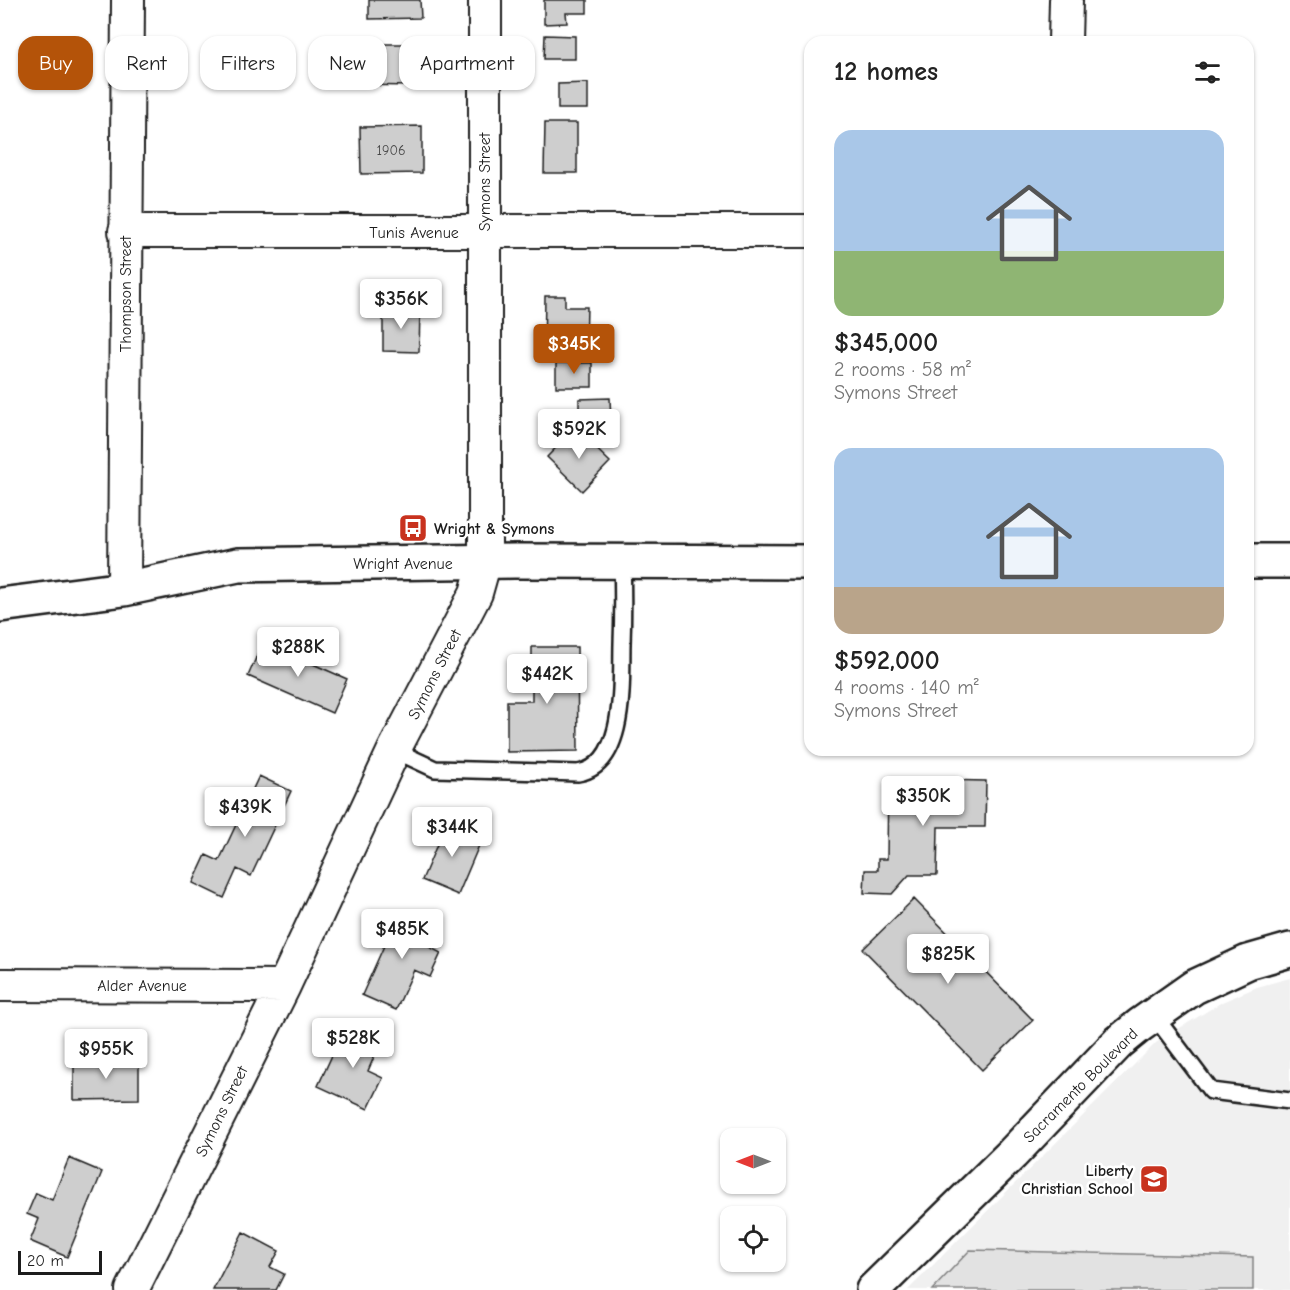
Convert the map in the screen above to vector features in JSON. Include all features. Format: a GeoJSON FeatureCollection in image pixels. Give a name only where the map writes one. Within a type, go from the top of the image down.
{"type":"FeatureCollection","features":[{"type":"Feature","properties":{"kind":"street","name":"Thompson Street"},"geometry":{"type":"LineString","coordinates":[[124,589],[128,0]]}},
{"type":"Feature","properties":{"kind":"street","name":"Symons Street"},"geometry":{"type":"LineString","coordinates":[[132,1290],[284,986],[394,750],[476,593],[485,561],[485,0]]}},
{"type":"Feature","properties":{"kind":"street"},"geometry":{"type":"LineString","coordinates":[[1065,36],[1066,0]]}},
{"type":"Feature","properties":{"kind":"street","name":"Tunis Avenue"},"geometry":{"type":"LineString","coordinates":[[125,231],[804,231]]}},
{"type":"Feature","properties":{"kind":"street","name":"Wright Avenue"},"geometry":{"type":"LineString","coordinates":[[0,605],[124,589],[238,565],[485,561],[804,562]]}},
{"type":"Feature","properties":{"kind":"street"},"geometry":{"type":"LineString","coordinates":[[1254,561],[1290,561]]}},
{"type":"Feature","properties":{"kind":"street","name":"Sacramento Boulevard"},"geometry":{"type":"LineString","coordinates":[[873,1290],[1012,1154],[1119,1042],[1153,1014],[1194,987],[1248,962],[1290,950]]}},
{"type":"Feature","properties":{"kind":"street","name":"Alder Avenue"},"geometry":{"type":"LineString","coordinates":[[0,985],[284,986]]}},
{"type":"Feature","properties":{"kind":"lane"},"geometry":{"type":"LineString","coordinates":[[394,750],[435,769],[578,773],[588,771],[600,763],[611,744],[619,718],[622,561]]}},
{"type":"Feature","properties":{"kind":"lane"},"geometry":{"type":"LineString","coordinates":[[1153,1014],[1211,1091],[1290,1101]]}},
{"type":"Feature","properties":{"kind":"shaded area","name":"Liberty Christian School"},"geometry":{"type":"Polygon","coordinates":[[[1290,978],[1290,1290],[908,1290],[1157,1042],[1222,1002],[1257,987],[1290,978]]]}},
{"type":"Feature","properties":{"kind":"shaded area"},"geometry":{"type":"Polygon","coordinates":[[[970,1250],[1253,1257],[1253,1290],[932,1290],[970,1250]]]}},
{"type":"Feature","properties":{"kind":"building"},"geometry":{"type":"Polygon","coordinates":[[[369,0],[420,0],[421,18],[369,19],[369,0]]]}},
{"type":"Feature","properties":{"kind":"building"},"geometry":{"type":"Polygon","coordinates":[[[544,0],[587,0],[587,13],[566,13],[567,23],[544,24],[544,0]]]}},
{"type":"Feature","properties":{"kind":"building"},"geometry":{"type":"Polygon","coordinates":[[[545,35],[575,36],[575,59],[544,59],[545,35]]]}},
{"type":"Feature","properties":{"kind":"building"},"geometry":{"type":"Polygon","coordinates":[[[387,44],[399,44],[399,86],[387,86],[387,44]]]}},
{"type":"Feature","properties":{"kind":"building"},"geometry":{"type":"Polygon","coordinates":[[[588,83],[588,109],[558,109],[558,84],[588,83]]]}},
{"type":"Feature","properties":{"kind":"building"},"geometry":{"type":"Polygon","coordinates":[[[545,123],[577,123],[577,173],[544,173],[545,123]]]}},
{"type":"Feature","properties":{"kind":"building"},"geometry":{"type":"Polygon","coordinates":[[[422,126],[422,173],[361,174],[360,127],[422,126]]]}},
{"type":"Feature","properties":{"kind":"building"},"geometry":{"type":"Polygon","coordinates":[[[545,296],[565,296],[565,307],[587,307],[586,343],[563,343],[563,355],[544,355],[545,296]]]}},
{"type":"Feature","properties":{"kind":"building"},"geometry":{"type":"Polygon","coordinates":[[[383,309],[420,310],[419,352],[383,351],[383,309]]]}},
{"type":"Feature","properties":{"kind":"building"},"geometry":{"type":"Polygon","coordinates":[[[556,363],[592,363],[592,387],[556,387],[556,363]]]}},
{"type":"Feature","properties":{"kind":"building"},"geometry":{"type":"Polygon","coordinates":[[[610,398],[611,422],[579,423],[579,399],[610,398]]]}},
{"type":"Feature","properties":{"kind":"building"},"geometry":{"type":"Polygon","coordinates":[[[575,428],[610,462],[582,491],[547,457],[575,428]]]}},
{"type":"Feature","properties":{"kind":"building"},"geometry":{"type":"Polygon","coordinates":[[[263,642],[347,679],[332,713],[248,676],[263,642]]]}},
{"type":"Feature","properties":{"kind":"building"},"geometry":{"type":"Polygon","coordinates":[[[532,647],[577,647],[578,751],[507,752],[507,701],[532,701],[532,647]]]}},
{"type":"Feature","properties":{"kind":"building"},"geometry":{"type":"Polygon","coordinates":[[[259,776],[291,791],[251,876],[237,869],[224,898],[193,883],[206,855],[219,861],[259,776]]]}},
{"type":"Feature","properties":{"kind":"building"},"geometry":{"type":"Polygon","coordinates":[[[888,779],[986,781],[985,827],[938,827],[937,875],[909,875],[892,894],[864,893],[865,870],[878,870],[878,859],[887,859],[888,779]]]}},
{"type":"Feature","properties":{"kind":"building"},"geometry":{"type":"Polygon","coordinates":[[[447,821],[483,836],[458,895],[422,880],[447,821]]]}},
{"type":"Feature","properties":{"kind":"building"},"geometry":{"type":"Polygon","coordinates":[[[914,899],[1033,1020],[982,1070],[863,949],[914,899]]]}},
{"type":"Feature","properties":{"kind":"building"},"geometry":{"type":"Polygon","coordinates":[[[400,910],[438,927],[429,947],[441,953],[430,977],[414,970],[396,1010],[362,995],[400,910]]]}},
{"type":"Feature","properties":{"kind":"building"},"geometry":{"type":"Polygon","coordinates":[[[345,1027],[380,1043],[368,1071],[383,1078],[368,1109],[318,1086],[345,1027]]]}},
{"type":"Feature","properties":{"kind":"building"},"geometry":{"type":"Polygon","coordinates":[[[139,1061],[139,1099],[74,1100],[74,1062],[139,1061]]]}},
{"type":"Feature","properties":{"kind":"building"},"geometry":{"type":"Polygon","coordinates":[[[69,1158],[102,1172],[67,1257],[30,1241],[39,1219],[27,1214],[36,1193],[52,1200],[69,1158]]]}},
{"type":"Feature","properties":{"kind":"building"},"geometry":{"type":"Polygon","coordinates":[[[243,1232],[279,1251],[270,1267],[284,1274],[276,1290],[213,1290],[243,1232]]]}},
{"type":"Feature","properties":{"kind":"place","name":"Wright & Symons"},"geometry":{"type":"Point","coordinates":[413,528]}},
{"type":"Feature","properties":{"kind":"place","name":"Liberty Christian School"},"geometry":{"type":"Point","coordinates":[1154,1179]}}]}
